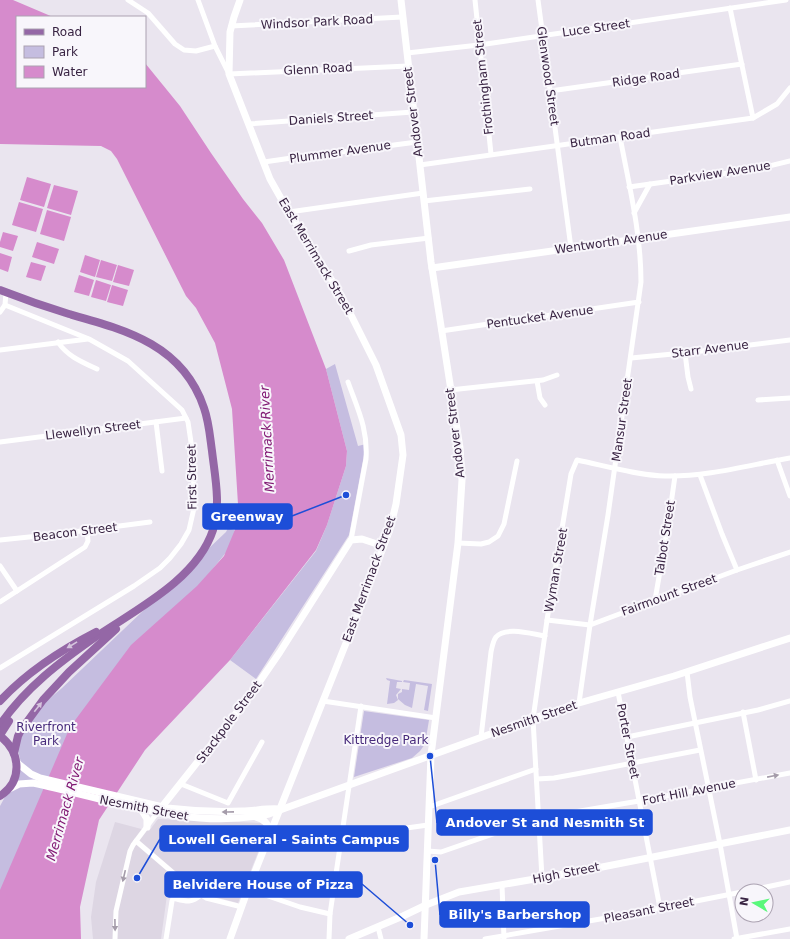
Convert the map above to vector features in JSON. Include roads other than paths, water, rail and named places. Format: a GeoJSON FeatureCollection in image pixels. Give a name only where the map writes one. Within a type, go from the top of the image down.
{"type":"FeatureCollection","features":[{"type":"Feature","properties":{"kind":"main road","name":"East Merrimack Street"},"geometry":{"type":"LineString","coordinates":[[230,939],[248,888],[281,809],[322,701],[362,605],[390,529],[403,456],[401,435],[376,365],[341,295],[270,179],[229,74],[231,26],[240,0]]}},
{"type":"Feature","properties":{"kind":"main road","name":"Andover Street"},"geometry":{"type":"LineString","coordinates":[[401,0],[432,268],[460,448],[461,469],[461,513],[458,543],[431,755],[424,939]]}},
{"type":"Feature","properties":{"kind":"main road","name":"Wentworth Avenue"},"geometry":{"type":"LineString","coordinates":[[432,268],[790,217]]}},
{"type":"Feature","properties":{"kind":"main road"},"geometry":{"type":"LineString","coordinates":[[3,291],[117,328],[146,341],[164,353],[184,372],[194,386],[204,408],[208,426],[216,488],[216,514],[212,531],[205,548],[190,568],[171,585],[131,614],[43,684],[18,709],[0,736],[8,744],[15,757]]}},
{"type":"Feature","properties":{"kind":"main road"},"geometry":{"type":"LineString","coordinates":[[351,540],[362,539],[383,546]]}},
{"type":"Feature","properties":{"kind":"main road","name":"Stackpole Street"},"geometry":{"type":"LineString","coordinates":[[160,810],[248,698],[280,652],[351,540]]}},
{"type":"Feature","properties":{"kind":"main road"},"geometry":{"type":"LineString","coordinates":[[0,701],[24,678],[63,651],[131,614]]}},
{"type":"Feature","properties":{"kind":"main road"},"geometry":{"type":"LineString","coordinates":[[0,725],[24,695],[48,673],[97,636],[131,614]]}},
{"type":"Feature","properties":{"kind":"main road"},"geometry":{"type":"LineString","coordinates":[[3,794],[13,782],[16,774],[15,757],[18,736],[22,730],[44,700],[69,672],[131,614]]}},
{"type":"Feature","properties":{"kind":"main road","name":"Nesmith Street"},"geometry":{"type":"LineString","coordinates":[[3,794],[23,783],[39,781],[201,819],[254,817],[269,814],[579,703],[687,672],[790,638]]}},
{"type":"Feature","properties":{"kind":"main road","name":"Nesmith Street"},"geometry":{"type":"LineString","coordinates":[[15,757],[39,781]]}},
{"type":"Feature","properties":{"kind":"main road"},"geometry":{"type":"LineString","coordinates":[[172,795],[171,800],[173,806],[179,810]]}},
{"type":"Feature","properties":{"kind":"main road","name":"Nesmith Street"},"geometry":{"type":"LineString","coordinates":[[128,803],[142,809],[160,810],[225,812],[269,808],[281,809]]}},
{"type":"Feature","properties":{"kind":"main road"},"geometry":{"type":"LineString","coordinates":[[142,809],[147,818],[147,827]]}},
{"type":"Feature","properties":{"kind":"main road"},"geometry":{"type":"LineString","coordinates":[[254,817],[260,818],[266,822],[269,829],[268,839]]}},
{"type":"Feature","properties":{"kind":"main road","name":"High Street"},"geometry":{"type":"LineString","coordinates":[[349,939],[403,916],[426,904],[459,892],[542,878],[790,830]]}},
{"type":"Feature","properties":{"kind":"street"},"geometry":{"type":"LineString","coordinates":[[128,0],[148,13],[175,44],[184,50],[196,51],[215,46]]}},
{"type":"Feature","properties":{"kind":"street"},"geometry":{"type":"LineString","coordinates":[[198,0],[215,46],[229,74]]}},
{"type":"Feature","properties":{"kind":"street","name":"Frothingham Street"},"geometry":{"type":"LineString","coordinates":[[475,0],[491,154]]}},
{"type":"Feature","properties":{"kind":"street","name":"Glenwood Street"},"geometry":{"type":"LineString","coordinates":[[538,0],[558,145],[570,248]]}},
{"type":"Feature","properties":{"kind":"street","name":"Luce Street"},"geometry":{"type":"LineString","coordinates":[[407,53],[480,45],[786,0]]}},
{"type":"Feature","properties":{"kind":"street"},"geometry":{"type":"LineString","coordinates":[[730,8],[753,118]]}},
{"type":"Feature","properties":{"kind":"street","name":"Windsor Park Road"},"geometry":{"type":"LineString","coordinates":[[231,26],[402,17]]}},
{"type":"Feature","properties":{"kind":"street","name":"Ridge Road"},"geometry":{"type":"LineString","coordinates":[[550,91],[742,64]]}},
{"type":"Feature","properties":{"kind":"street","name":"Glenn Road"},"geometry":{"type":"LineString","coordinates":[[229,74],[408,66]]}},
{"type":"Feature","properties":{"kind":"street","name":"Butman Road"},"geometry":{"type":"LineString","coordinates":[[420,165],[753,118],[777,104],[790,88]]}},
{"type":"Feature","properties":{"kind":"street","name":"Daniels Street"},"geometry":{"type":"LineString","coordinates":[[248,124],[413,112]]}},
{"type":"Feature","properties":{"kind":"street","name":"Mansur Street"},"geometry":{"type":"LineString","coordinates":[[579,703],[639,302],[641,270],[638,238],[620,136]]}},
{"type":"Feature","properties":{"kind":"street","name":"Plummer Avenue"},"geometry":{"type":"LineString","coordinates":[[264,162],[417,142]]}},
{"type":"Feature","properties":{"kind":"street","name":"Parkview Avenue"},"geometry":{"type":"LineString","coordinates":[[629,187],[758,169],[790,161]]}},
{"type":"Feature","properties":{"kind":"street"},"geometry":{"type":"LineString","coordinates":[[634,213],[650,184]]}},
{"type":"Feature","properties":{"kind":"street"},"geometry":{"type":"LineString","coordinates":[[424,201],[530,189]]}},
{"type":"Feature","properties":{"kind":"street"},"geometry":{"type":"LineString","coordinates":[[289,212],[423,193]]}},
{"type":"Feature","properties":{"kind":"street"},"geometry":{"type":"LineString","coordinates":[[349,251],[371,245],[429,238]]}},
{"type":"Feature","properties":{"kind":"street"},"geometry":{"type":"LineString","coordinates":[[0,312],[5,305],[3,291]]}},
{"type":"Feature","properties":{"kind":"street","name":"Pentucket Avenue"},"geometry":{"type":"LineString","coordinates":[[441,331],[639,302]]}},
{"type":"Feature","properties":{"kind":"street","name":"First Street"},"geometry":{"type":"LineString","coordinates":[[0,668],[144,580],[164,565],[181,544],[189,530],[194,508],[192,449],[188,422],[182,410],[128,361],[89,339],[5,305]]}},
{"type":"Feature","properties":{"kind":"street"},"geometry":{"type":"LineString","coordinates":[[0,350],[89,339]]}},
{"type":"Feature","properties":{"kind":"street","name":"Starr Avenue"},"geometry":{"type":"LineString","coordinates":[[631,358],[790,340]]}},
{"type":"Feature","properties":{"kind":"street"},"geometry":{"type":"LineString","coordinates":[[58,342],[62,349],[68,354],[97,369]]}},
{"type":"Feature","properties":{"kind":"street"},"geometry":{"type":"LineString","coordinates":[[685,353],[691,389]]}},
{"type":"Feature","properties":{"kind":"street"},"geometry":{"type":"LineString","coordinates":[[450,390],[537,381],[557,375]]}},
{"type":"Feature","properties":{"kind":"street"},"geometry":{"type":"LineString","coordinates":[[537,381],[540,398],[545,405]]}},
{"type":"Feature","properties":{"kind":"street"},"geometry":{"type":"LineString","coordinates":[[348,382],[366,432],[367,446],[351,540]]}},
{"type":"Feature","properties":{"kind":"street"},"geometry":{"type":"LineString","coordinates":[[758,400],[790,398]]}},
{"type":"Feature","properties":{"kind":"street","name":"Llewellyn Street"},"geometry":{"type":"LineString","coordinates":[[0,442],[186,418]]}},
{"type":"Feature","properties":{"kind":"street"},"geometry":{"type":"LineString","coordinates":[[156,422],[162,471]]}},
{"type":"Feature","properties":{"kind":"street"},"geometry":{"type":"LineString","coordinates":[[615,468],[639,473],[675,476],[700,475],[790,458]]}},
{"type":"Feature","properties":{"kind":"street","name":"Wyman Street"},"geometry":{"type":"LineString","coordinates":[[542,878],[533,719],[547,620],[571,474],[577,460],[615,468]]}},
{"type":"Feature","properties":{"kind":"street"},"geometry":{"type":"LineString","coordinates":[[777,460],[790,496]]}},
{"type":"Feature","properties":{"kind":"street"},"geometry":{"type":"LineString","coordinates":[[458,543],[481,544],[489,542],[498,536],[504,524],[517,462]]}},
{"type":"Feature","properties":{"kind":"street"},"geometry":{"type":"LineString","coordinates":[[700,475],[737,570]]}},
{"type":"Feature","properties":{"kind":"street","name":"Talbot Street"},"geometry":{"type":"LineString","coordinates":[[655,600],[675,476]]}},
{"type":"Feature","properties":{"kind":"street","name":"Beacon Street"},"geometry":{"type":"LineString","coordinates":[[0,540],[87,531],[150,522]]}},
{"type":"Feature","properties":{"kind":"street"},"geometry":{"type":"LineString","coordinates":[[0,602],[85,547],[88,542],[87,531]]}},
{"type":"Feature","properties":{"kind":"street","name":"Fairmount Street"},"geometry":{"type":"LineString","coordinates":[[547,620],[590,625],[737,570],[790,552]]}},
{"type":"Feature","properties":{"kind":"street"},"geometry":{"type":"LineString","coordinates":[[0,566],[17,591]]}},
{"type":"Feature","properties":{"kind":"street"},"geometry":{"type":"LineString","coordinates":[[481,737],[491,652],[496,636],[507,631],[545,636]]}},
{"type":"Feature","properties":{"kind":"street"},"geometry":{"type":"LineString","coordinates":[[687,672],[700,750],[720,844],[736,939],[790,928]]}},
{"type":"Feature","properties":{"kind":"street","name":"Porter Street"},"geometry":{"type":"LineString","coordinates":[[618,692],[628,737],[660,908]]}},
{"type":"Feature","properties":{"kind":"street"},"geometry":{"type":"LineString","coordinates":[[322,701],[436,718]]}},
{"type":"Feature","properties":{"kind":"street"},"geometry":{"type":"LineString","coordinates":[[628,737],[790,701]]}},
{"type":"Feature","properties":{"kind":"street"},"geometry":{"type":"LineString","coordinates":[[329,939],[330,914],[361,706]]}},
{"type":"Feature","properties":{"kind":"street"},"geometry":{"type":"LineString","coordinates":[[743,712],[756,780]]}},
{"type":"Feature","properties":{"kind":"street"},"geometry":{"type":"LineString","coordinates":[[180,784],[228,803],[262,742]]}},
{"type":"Feature","properties":{"kind":"street"},"geometry":{"type":"LineString","coordinates":[[537,779],[632,764],[700,750]]}},
{"type":"Feature","properties":{"kind":"street"},"geometry":{"type":"LineString","coordinates":[[429,807],[536,769]]}},
{"type":"Feature","properties":{"kind":"street","name":"Fort Hill Avenue"},"geometry":{"type":"LineString","coordinates":[[427,851],[436,852],[445,850],[539,818],[790,773]]}},
{"type":"Feature","properties":{"kind":"street","name":"Stackpole Street"},"geometry":{"type":"LineString","coordinates":[[115,939],[116,911],[130,851],[160,810]]}},
{"type":"Feature","properties":{"kind":"street"},"geometry":{"type":"LineString","coordinates":[[264,848],[428,825]]}},
{"type":"Feature","properties":{"kind":"street"},"geometry":{"type":"LineString","coordinates":[[136,841],[201,895],[212,900],[242,907]]}},
{"type":"Feature","properties":{"kind":"street"},"geometry":{"type":"LineString","coordinates":[[166,939],[173,898],[182,880]]}},
{"type":"Feature","properties":{"kind":"street"},"geometry":{"type":"LineString","coordinates":[[774,885],[790,882]]}},
{"type":"Feature","properties":{"kind":"street"},"geometry":{"type":"LineString","coordinates":[[502,885],[504,938]]}},
{"type":"Feature","properties":{"kind":"street"},"geometry":{"type":"LineString","coordinates":[[248,888],[300,907],[330,914]]}},
{"type":"Feature","properties":{"kind":"street","name":"Pleasant Street"},"geometry":{"type":"LineString","coordinates":[[485,939],[504,938],[734,894]]}},
{"type":"Feature","properties":{"kind":"street"},"geometry":{"type":"LineString","coordinates":[[173,898],[191,902],[201,895]]}},
{"type":"Feature","properties":{"kind":"street"},"geometry":{"type":"LineString","coordinates":[[378,927],[381,939]]}},
{"type":"Feature","properties":{"kind":"water","name":"Merrimack River"},"geometry":{"type":"Polygon","coordinates":[[[0,0],[13,0],[51,16],[16,16],[16,88],[146,88],[146,64],[180,106],[243,199],[262,223],[284,260],[326,369],[347,451],[346,466],[327,525],[316,550],[230,660],[145,750],[99,820],[80,907],[81,939],[0,939],[0,890],[70,727],[131,645],[197,586],[224,556],[239,520],[232,409],[215,343],[196,308],[186,296],[117,159],[111,151],[101,146],[0,144],[0,0]]]}},
{"type":"Feature","properties":{"kind":"water"},"geometry":{"type":"Polygon","coordinates":[[[27,177],[51,184],[44,207],[20,200],[27,177]]]}},
{"type":"Feature","properties":{"kind":"water"},"geometry":{"type":"Polygon","coordinates":[[[54,185],[78,191],[71,215],[47,208],[54,185]]]}},
{"type":"Feature","properties":{"kind":"water"},"geometry":{"type":"Polygon","coordinates":[[[19,202],[43,209],[36,232],[12,225],[19,202]]]}},
{"type":"Feature","properties":{"kind":"water"},"geometry":{"type":"Polygon","coordinates":[[[47,210],[71,217],[64,241],[40,234],[47,210]]]}},
{"type":"Feature","properties":{"kind":"water"},"geometry":{"type":"Polygon","coordinates":[[[3,232],[18,236],[13,251],[0,247],[3,232]]]}},
{"type":"Feature","properties":{"kind":"water"},"geometry":{"type":"Polygon","coordinates":[[[37,242],[59,249],[54,264],[32,257],[37,242]]]}},
{"type":"Feature","properties":{"kind":"water"},"geometry":{"type":"Polygon","coordinates":[[[0,253],[12,257],[8,272],[0,269],[0,253]]]}},
{"type":"Feature","properties":{"kind":"water"},"geometry":{"type":"Polygon","coordinates":[[[85,255],[100,260],[95,277],[80,272],[85,255]]]}},
{"type":"Feature","properties":{"kind":"water"},"geometry":{"type":"Polygon","coordinates":[[[101,260],[117,265],[112,281],[96,277],[101,260]]]}},
{"type":"Feature","properties":{"kind":"water"},"geometry":{"type":"Polygon","coordinates":[[[31,262],[46,266],[41,281],[26,277],[31,262]]]}},
{"type":"Feature","properties":{"kind":"water"},"geometry":{"type":"Polygon","coordinates":[[[118,265],[134,270],[129,286],[113,282],[118,265]]]}},
{"type":"Feature","properties":{"kind":"water"},"geometry":{"type":"Polygon","coordinates":[[[79,275],[94,280],[89,296],[74,292],[79,275]]]}},
{"type":"Feature","properties":{"kind":"water"},"geometry":{"type":"Polygon","coordinates":[[[96,280],[111,285],[106,301],[91,297],[96,280]]]}},
{"type":"Feature","properties":{"kind":"water"},"geometry":{"type":"Polygon","coordinates":[[[112,285],[128,290],[123,306],[107,302],[112,285]]]}},
{"type":"Feature","properties":{"kind":"place","name":"Greenway"},"geometry":{"type":"Point","coordinates":[346,495]}},
{"type":"Feature","properties":{"kind":"place","name":"Andover St and Nesmith St"},"geometry":{"type":"Point","coordinates":[430,756]}},
{"type":"Feature","properties":{"kind":"place","name":"Billy's Barbershop"},"geometry":{"type":"Point","coordinates":[435,860]}},
{"type":"Feature","properties":{"kind":"place","name":"Lowell General - Saints Campus"},"geometry":{"type":"Point","coordinates":[137,878]}},
{"type":"Feature","properties":{"kind":"place","name":"Belvidere House of Pizza"},"geometry":{"type":"Point","coordinates":[410,925]}},
{"type":"Feature","properties":{"kind":"park label","name":"Riverfront Park"},"geometry":{"type":"Point","coordinates":[46,734]}},
{"type":"Feature","properties":{"kind":"park label","name":"Kittredge Park"},"geometry":{"type":"Point","coordinates":[386,740]}}]}
